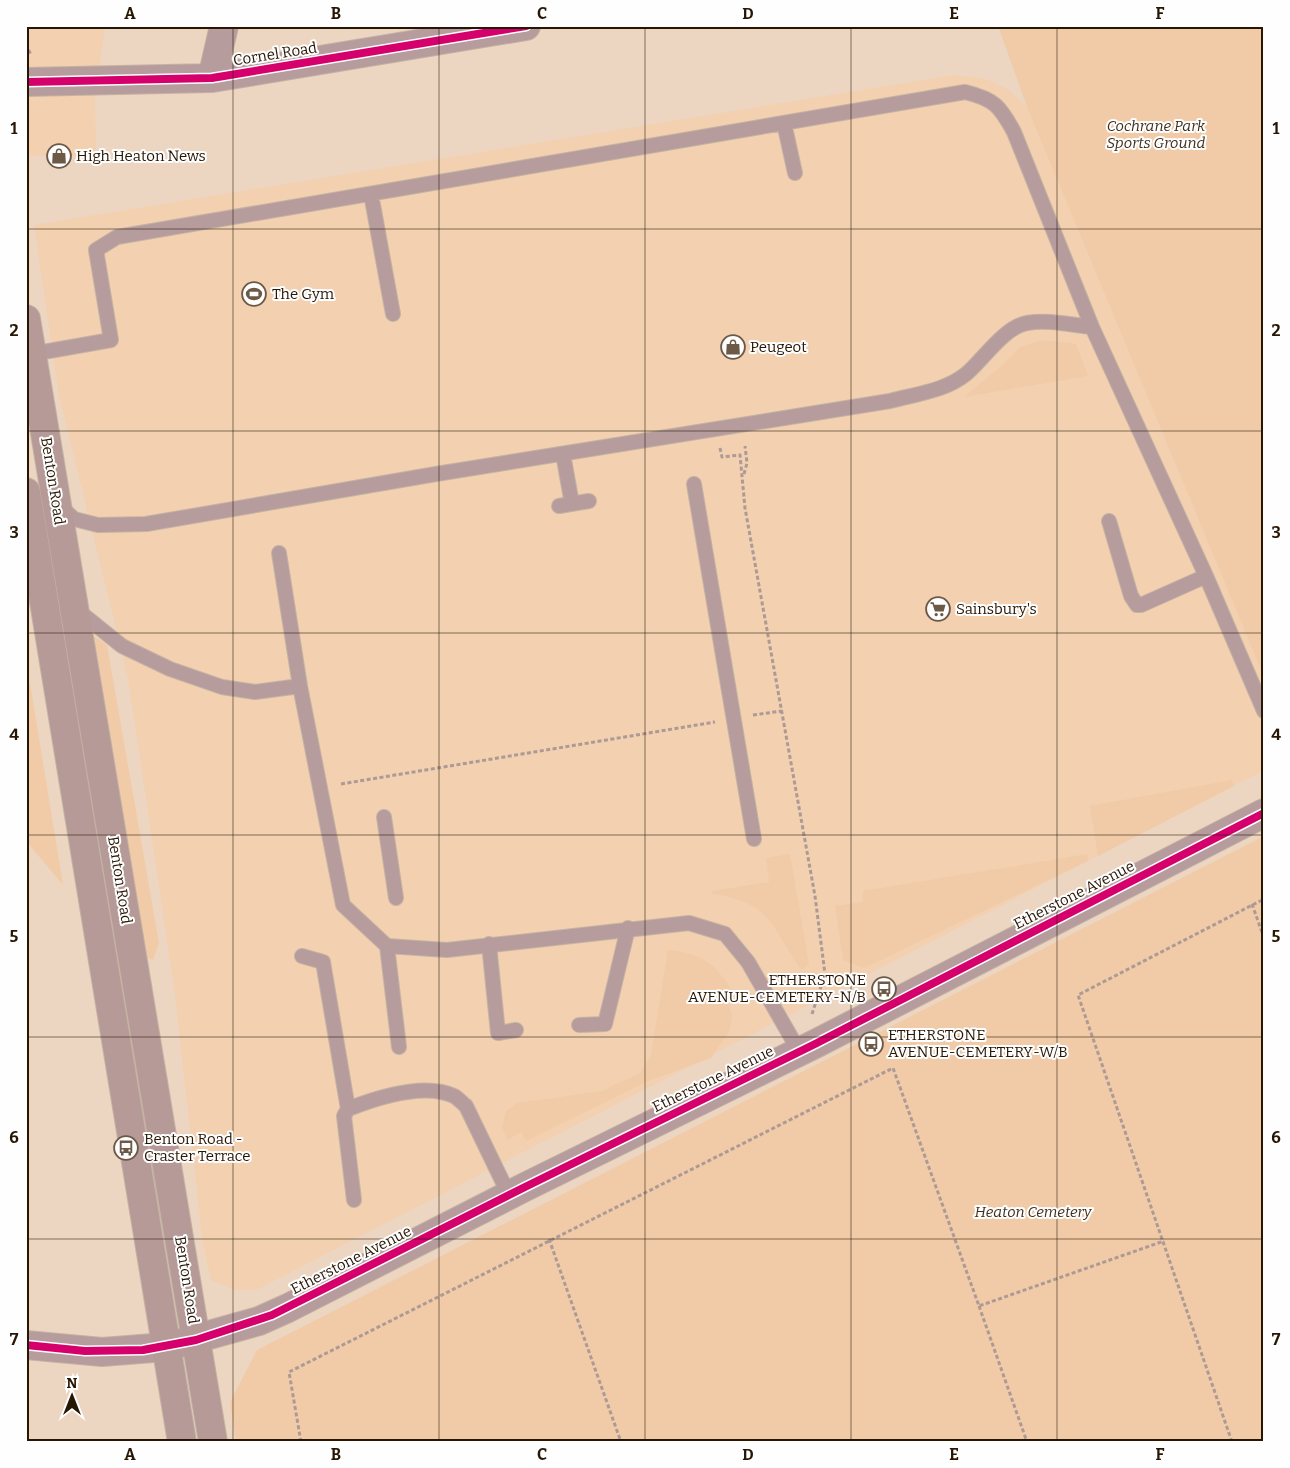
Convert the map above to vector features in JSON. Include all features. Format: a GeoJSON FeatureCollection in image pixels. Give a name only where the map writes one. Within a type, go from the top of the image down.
{"type":"FeatureCollection","features":[{"type":"Feature","properties":{"kind":"main road","name":"Benton Road"},"geometry":{"type":"LineString","coordinates":[[26,319],[213,1442]]}},
{"type":"Feature","properties":{"kind":"main road","name":"Benton Road"},"geometry":{"type":"LineString","coordinates":[[26,492],[182,1442]]}},
{"type":"Feature","properties":{"kind":"street"},"geometry":{"type":"LineString","coordinates":[[212,78],[224,26]]}},
{"type":"Feature","properties":{"kind":"street","name":"Cornel Road"},"geometry":{"type":"LineString","coordinates":[[26,82],[212,78],[449,33],[526,26]]}},
{"type":"Feature","properties":{"kind":"street","name":"Etherstone Avenue"},"geometry":{"type":"LineString","coordinates":[[26,1345],[102,1352],[166,1347],[196,1340],[272,1315],[509,1195],[799,1052],[1264,813]]}},
{"type":"Feature","properties":{"kind":"lane"},"geometry":{"type":"LineString","coordinates":[[32,354],[110,340],[96,250],[117,237],[965,92],[987,98],[1003,111],[1014,132],[1092,327],[1206,576],[1264,711]]}},
{"type":"Feature","properties":{"kind":"lane"},"geometry":{"type":"LineString","coordinates":[[784,123],[795,172]]}},
{"type":"Feature","properties":{"kind":"lane"},"geometry":{"type":"LineString","coordinates":[[372,194],[393,314]]}},
{"type":"Feature","properties":{"kind":"lane"},"geometry":{"type":"LineString","coordinates":[[56,502],[74,519],[98,525],[146,524],[202,513],[890,401],[942,388],[965,375],[1003,336],[1025,323],[1049,322],[1092,327]]}},
{"type":"Feature","properties":{"kind":"lane"},"geometry":{"type":"LineString","coordinates":[[563,454],[566,505],[589,501]]}},
{"type":"Feature","properties":{"kind":"lane"},"geometry":{"type":"LineString","coordinates":[[694,484],[754,839]]}},
{"type":"Feature","properties":{"kind":"lane"},"geometry":{"type":"LineString","coordinates":[[1108,521],[1131,596],[1137,605],[1141,606],[1206,576]]}},
{"type":"Feature","properties":{"kind":"lane"},"geometry":{"type":"LineString","coordinates":[[279,553],[300,686],[343,905],[387,946],[447,950],[689,922],[725,934],[748,962],[799,1052]]}},
{"type":"Feature","properties":{"kind":"lane"},"geometry":{"type":"LineString","coordinates":[[74,607],[122,646],[170,669],[222,687],[255,692],[300,686]]}},
{"type":"Feature","properties":{"kind":"lane"},"geometry":{"type":"LineString","coordinates":[[384,817],[396,898]]}},
{"type":"Feature","properties":{"kind":"lane"},"geometry":{"type":"LineString","coordinates":[[579,1025],[605,1024],[628,928]]}},
{"type":"Feature","properties":{"kind":"lane"},"geometry":{"type":"LineString","coordinates":[[490,944],[498,1033],[516,1030]]}},
{"type":"Feature","properties":{"kind":"lane"},"geometry":{"type":"LineString","coordinates":[[387,946],[399,1047]]}},
{"type":"Feature","properties":{"kind":"lane"},"geometry":{"type":"LineString","coordinates":[[302,956],[323,962],[348,1109],[344,1116],[354,1200]]}},
{"type":"Feature","properties":{"kind":"lane"},"geometry":{"type":"LineString","coordinates":[[348,1109],[385,1095],[433,1091],[455,1096],[466,1106],[475,1121],[509,1195]]}},
{"type":"Feature","properties":{"kind":"path"},"geometry":{"type":"LineString","coordinates":[[736,444],[744,443],[748,463],[743,476]]}},
{"type":"Feature","properties":{"kind":"path"},"geometry":{"type":"LineString","coordinates":[[728,446],[719,447],[722,457],[740,455],[745,508],[816,896],[825,974],[799,1052]]}},
{"type":"Feature","properties":{"kind":"path"},"geometry":{"type":"LineString","coordinates":[[320,788],[782,711]]}},
{"type":"Feature","properties":{"kind":"path"},"geometry":{"type":"LineString","coordinates":[[1232,1442],[1078,995],[1264,898]]}},
{"type":"Feature","properties":{"kind":"path"},"geometry":{"type":"LineString","coordinates":[[1252,904],[1264,938]]}},
{"type":"Feature","properties":{"kind":"path"},"geometry":{"type":"LineString","coordinates":[[301,1442],[289,1372],[893,1068],[1028,1442]]}},
{"type":"Feature","properties":{"kind":"path"},"geometry":{"type":"LineString","coordinates":[[550,1239],[621,1442]]}},
{"type":"Feature","properties":{"kind":"path"},"geometry":{"type":"LineString","coordinates":[[979,1306],[1164,1241]]}},
{"type":"Feature","properties":{"kind":"shaded area"},"geometry":{"type":"Polygon","coordinates":[[[26,26],[105,26],[95,96],[96,156],[26,156],[26,26]]]}},
{"type":"Feature","properties":{"kind":"shaded area"},"geometry":{"type":"Polygon","coordinates":[[[954,75],[986,79],[1009,90],[1027,107],[1264,677],[1264,770],[256,1290],[234,1290],[211,1280],[203,1244],[174,987],[128,678],[59,395],[34,225],[954,75]]]}},
{"type":"Feature","properties":{"kind":"green space","name":"Cochrane Park Sports Ground"},"geometry":{"type":"Polygon","coordinates":[[[998,26],[1264,26],[1264,677],[1027,107],[998,26]]]}},
{"type":"Feature","properties":{"kind":"green space"},"geometry":{"type":"Polygon","coordinates":[[[1043,340],[1076,344],[1088,376],[964,397],[1006,362],[1020,347],[1043,340]]]}},
{"type":"Feature","properties":{"kind":"green space"},"geometry":{"type":"Polygon","coordinates":[[[94,636],[107,645],[159,943],[153,960],[146,957],[91,639],[94,636]]]}},
{"type":"Feature","properties":{"kind":"green space"},"geometry":{"type":"Polygon","coordinates":[[[30,683],[63,885],[26,841],[26,692],[30,683]]]}},
{"type":"Feature","properties":{"kind":"green space"},"geometry":{"type":"Polygon","coordinates":[[[1232,780],[1234,786],[1098,856],[1090,806],[1232,780]]]}},
{"type":"Feature","properties":{"kind":"green space","name":"Heaton Cemetery"},"geometry":{"type":"Polygon","coordinates":[[[1264,836],[1264,1442],[236,1442],[230,1402],[257,1350],[1264,836]]]}},
{"type":"Feature","properties":{"kind":"green space"},"geometry":{"type":"Polygon","coordinates":[[[790,854],[809,965],[801,970],[775,929],[758,910],[747,903],[712,894],[712,891],[769,882],[766,858],[790,854]]]}},
{"type":"Feature","properties":{"kind":"green space"},"geometry":{"type":"Polygon","coordinates":[[[1087,854],[1088,861],[864,968],[843,960],[835,906],[863,902],[863,891],[1087,854]]]}},
{"type":"Feature","properties":{"kind":"green space"},"geometry":{"type":"Polygon","coordinates":[[[668,950],[691,954],[701,958],[717,970],[736,998],[728,1001],[732,1017],[729,1032],[711,1058],[648,1081],[526,1141],[521,1132],[507,1140],[502,1127],[506,1111],[518,1103],[602,1091],[640,1073],[651,1055],[668,950]]]}},
{"type":"Feature","properties":{"kind":"cycle path"},"geometry":{"type":"LineString","coordinates":[[26,82],[212,78],[526,26]]}},
{"type":"Feature","properties":{"kind":"cycle path"},"geometry":{"type":"LineString","coordinates":[[26,1345],[85,1351],[143,1350],[196,1340],[272,1315],[525,1187],[815,1044],[1264,813]]}},
{"type":"Feature","properties":{"kind":"place","name":"High Heaton News"},"geometry":{"type":"Point","coordinates":[59,156]}},
{"type":"Feature","properties":{"kind":"place","name":"The Gym"},"geometry":{"type":"Point","coordinates":[254,294]}},
{"type":"Feature","properties":{"kind":"place","name":"Peugeot"},"geometry":{"type":"Point","coordinates":[733,347]}},
{"type":"Feature","properties":{"kind":"place","name":"Sainsbury's"},"geometry":{"type":"Point","coordinates":[938,609]}},
{"type":"Feature","properties":{"kind":"place","name":"ETHERSTONE AVENUE-CEMETERY-N/B"},"geometry":{"type":"Point","coordinates":[884,989]}},
{"type":"Feature","properties":{"kind":"place","name":"ETHERSTONE AVENUE-CEMETERY-W/B"},"geometry":{"type":"Point","coordinates":[871,1044]}},
{"type":"Feature","properties":{"kind":"place","name":"Benton Road - Craster Terrace"},"geometry":{"type":"Point","coordinates":[126,1148]}}]}
